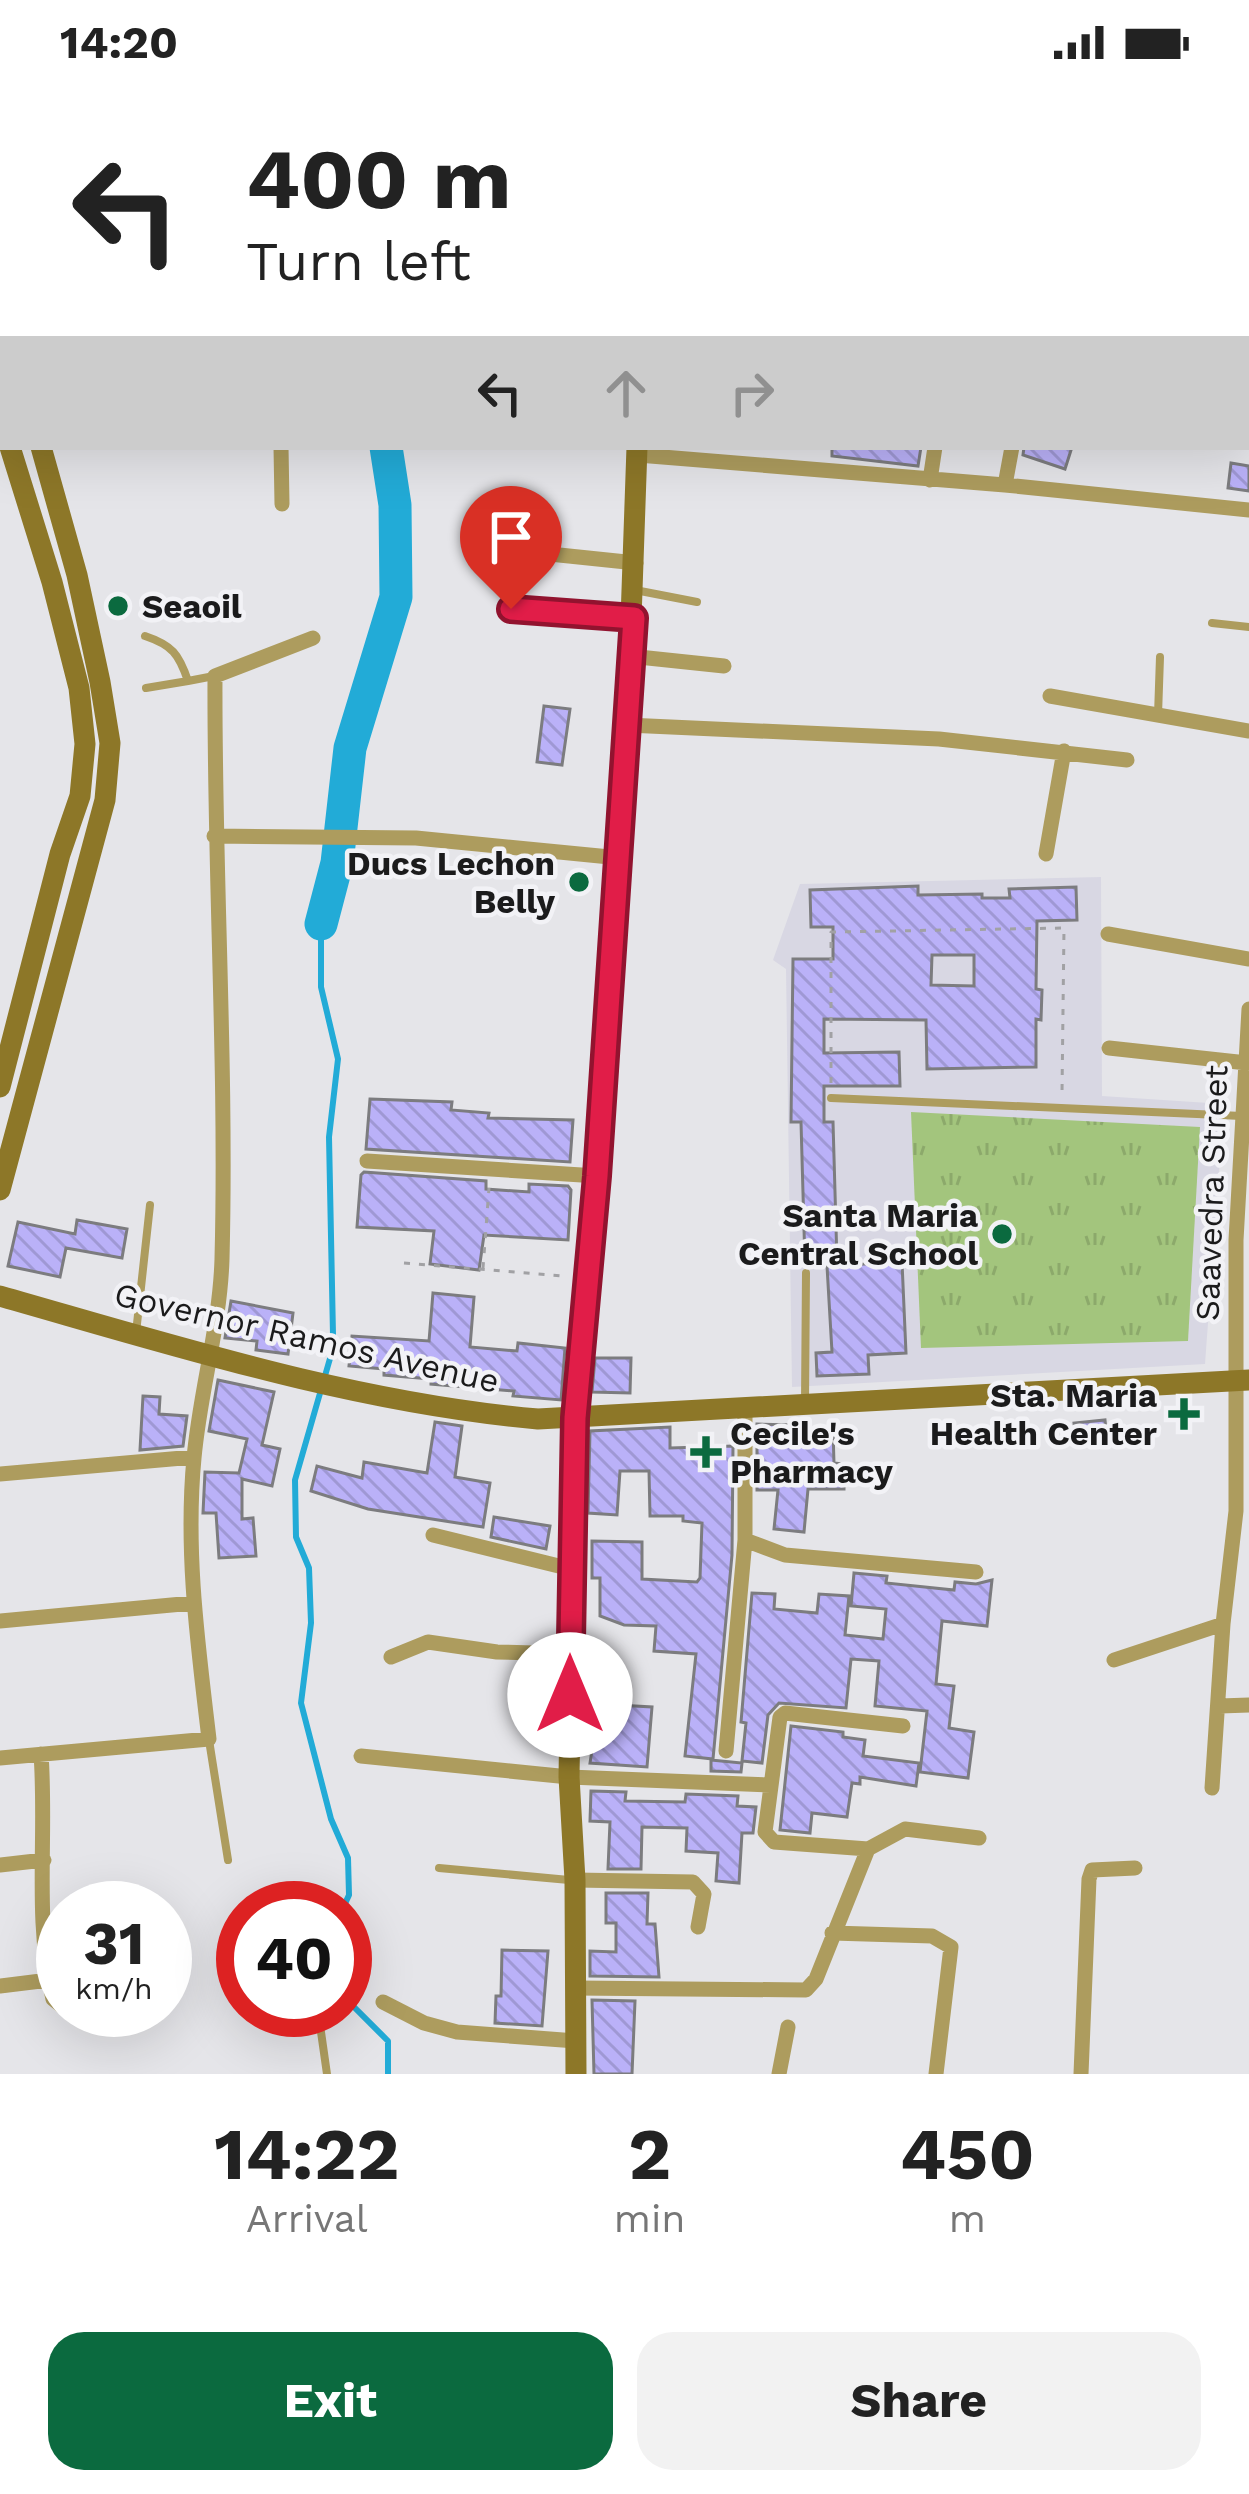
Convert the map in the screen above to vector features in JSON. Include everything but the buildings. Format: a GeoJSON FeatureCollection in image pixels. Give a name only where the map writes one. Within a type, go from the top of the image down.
{"type":"FeatureCollection","features":[{"type":"Feature","properties":{"kind":"main road"},"geometry":{"type":"LineString","coordinates":[[0,1087],[60,854],[80,796],[85,744],[79,688],[11,450]]}},
{"type":"Feature","properties":{"kind":"main road"},"geometry":{"type":"LineString","coordinates":[[0,1190],[105,800],[110,743],[100,682],[42,450]]}},
{"type":"Feature","properties":{"kind":"main road"},"geometry":{"type":"LineString","coordinates":[[576,2074],[569,1778],[575,1418],[620,858],[634,618],[637,451]]}},
{"type":"Feature","properties":{"kind":"main road"},"geometry":{"type":"LineString","coordinates":[[28,506],[55,496]]}},
{"type":"Feature","properties":{"kind":"main road"},"geometry":{"type":"LineString","coordinates":[[80,796],[105,800]]}},
{"type":"Feature","properties":{"kind":"main road","name":"Governor Ramos Avenue"},"geometry":{"type":"LineString","coordinates":[[0,1296],[209,1356],[481,1414],[575,1418],[1242,1380]]}},
{"type":"Feature","properties":{"kind":"street"},"geometry":{"type":"LineString","coordinates":[[281,450],[282,504]]}},
{"type":"Feature","properties":{"kind":"street"},"geometry":{"type":"LineString","coordinates":[[930,479],[934,450]]}},
{"type":"Feature","properties":{"kind":"street"},"geometry":{"type":"LineString","coordinates":[[1005,485],[1011,450]]}},
{"type":"Feature","properties":{"kind":"street"},"geometry":{"type":"LineString","coordinates":[[637,451],[1249,510]]}},
{"type":"Feature","properties":{"kind":"street"},"geometry":{"type":"LineString","coordinates":[[521,551],[636,562]]}},
{"type":"Feature","properties":{"kind":"street"},"geometry":{"type":"LineString","coordinates":[[511,609],[634,618]]}},
{"type":"Feature","properties":{"kind":"street"},"geometry":{"type":"LineString","coordinates":[[0,1758],[209,1739],[193,1603],[194,1457],[222,1242],[214,676],[313,638]]}},
{"type":"Feature","properties":{"kind":"street"},"geometry":{"type":"LineString","coordinates":[[629,656],[724,666]]}},
{"type":"Feature","properties":{"kind":"street"},"geometry":{"type":"LineString","coordinates":[[1050,697],[1249,731]]}},
{"type":"Feature","properties":{"kind":"street"},"geometry":{"type":"LineString","coordinates":[[627,725],[939,739],[1127,760]]}},
{"type":"Feature","properties":{"kind":"street"},"geometry":{"type":"LineString","coordinates":[[1046,854],[1064,751]]}},
{"type":"Feature","properties":{"kind":"street"},"geometry":{"type":"LineString","coordinates":[[214,836],[416,838],[620,858]]}},
{"type":"Feature","properties":{"kind":"street"},"geometry":{"type":"LineString","coordinates":[[1108,934],[1249,959]]}},
{"type":"Feature","properties":{"kind":"street","name":"Saavedra Street"},"geometry":{"type":"LineString","coordinates":[[1212,1788],[1228,1578],[1243,1511],[1244,1116],[1249,1009]]}},
{"type":"Feature","properties":{"kind":"street"},"geometry":{"type":"LineString","coordinates":[[1109,1048],[1247,1063]]}},
{"type":"Feature","properties":{"kind":"street"},"geometry":{"type":"LineString","coordinates":[[367,1161],[597,1176]]}},
{"type":"Feature","properties":{"kind":"street"},"geometry":{"type":"LineString","coordinates":[[726,1751],[745,1540],[745,1408]]}},
{"type":"Feature","properties":{"kind":"street"},"geometry":{"type":"LineString","coordinates":[[0,1474],[194,1457]]}},
{"type":"Feature","properties":{"kind":"street"},"geometry":{"type":"LineString","coordinates":[[433,1534],[571,1569]]}},
{"type":"Feature","properties":{"kind":"street"},"geometry":{"type":"LineString","coordinates":[[745,1540],[785,1556],[976,1572]]}},
{"type":"Feature","properties":{"kind":"street"},"geometry":{"type":"LineString","coordinates":[[1228,1578],[1249,1576]]}},
{"type":"Feature","properties":{"kind":"street"},"geometry":{"type":"LineString","coordinates":[[0,1621],[193,1603]]}},
{"type":"Feature","properties":{"kind":"street"},"geometry":{"type":"LineString","coordinates":[[1114,1660],[1223,1624]]}},
{"type":"Feature","properties":{"kind":"street"},"geometry":{"type":"LineString","coordinates":[[391,1657],[428,1642],[497,1652],[571,1654]]}},
{"type":"Feature","properties":{"kind":"street"},"geometry":{"type":"LineString","coordinates":[[1220,1706],[1249,1705]]}},
{"type":"Feature","properties":{"kind":"street"},"geometry":{"type":"LineString","coordinates":[[903,1726],[782,1714],[765,1832],[768,1838],[868,1849],[905,1829],[979,1838]]}},
{"type":"Feature","properties":{"kind":"street"},"geometry":{"type":"LineString","coordinates":[[41,1754],[42,1881]]}},
{"type":"Feature","properties":{"kind":"street"},"geometry":{"type":"LineString","coordinates":[[361,1756],[569,1778],[771,1785]]}},
{"type":"Feature","properties":{"kind":"street"},"geometry":{"type":"LineString","coordinates":[[575,1988],[806,1990],[816,1979],[868,1849]]}},
{"type":"Feature","properties":{"kind":"street"},"geometry":{"type":"LineString","coordinates":[[0,1864],[44,1860]]}},
{"type":"Feature","properties":{"kind":"street"},"geometry":{"type":"LineString","coordinates":[[1081,2074],[1089,1879],[1092,1870],[1136,1868]]}},
{"type":"Feature","properties":{"kind":"street"},"geometry":{"type":"LineString","coordinates":[[575,1880],[693,1882],[704,1894],[698,1927]]}},
{"type":"Feature","properties":{"kind":"street"},"geometry":{"type":"LineString","coordinates":[[832,1933],[932,1936],[951,1947],[936,2074]]}},
{"type":"Feature","properties":{"kind":"street"},"geometry":{"type":"LineString","coordinates":[[0,1986],[36,1982]]}},
{"type":"Feature","properties":{"kind":"street"},"geometry":{"type":"LineString","coordinates":[[383,2002],[424,2023],[457,2032],[576,2041]]}},
{"type":"Feature","properties":{"kind":"street"},"geometry":{"type":"LineString","coordinates":[[779,2074],[788,2027]]}},
{"type":"Feature","properties":{"kind":"lane"},"geometry":{"type":"LineString","coordinates":[[635,590],[697,602]]}},
{"type":"Feature","properties":{"kind":"lane"},"geometry":{"type":"LineString","coordinates":[[1212,623],[1249,627]]}},
{"type":"Feature","properties":{"kind":"lane"},"geometry":{"type":"LineString","coordinates":[[145,636],[177,652],[188,681]]}},
{"type":"Feature","properties":{"kind":"lane"},"geometry":{"type":"LineString","coordinates":[[1158,717],[1160,657]]}},
{"type":"Feature","properties":{"kind":"lane"},"geometry":{"type":"LineString","coordinates":[[146,688],[214,676]]}},
{"type":"Feature","properties":{"kind":"lane"},"geometry":{"type":"LineString","coordinates":[[831,1098],[1244,1116]]}},
{"type":"Feature","properties":{"kind":"lane"},"geometry":{"type":"LineString","coordinates":[[136,1335],[150,1205]]}},
{"type":"Feature","properties":{"kind":"lane"},"geometry":{"type":"LineString","coordinates":[[805,1402],[806,1273]]}},
{"type":"Feature","properties":{"kind":"lane"},"geometry":{"type":"LineString","coordinates":[[209,1739],[229,1860]]}},
{"type":"Feature","properties":{"kind":"lane"},"geometry":{"type":"LineString","coordinates":[[439,1868],[575,1880]]}},
{"type":"Feature","properties":{"kind":"lane"},"geometry":{"type":"LineString","coordinates":[[322,2037],[327,2074]]}},
{"type":"Feature","properties":{"kind":"path"},"geometry":{"type":"LineString","coordinates":[[831,1098],[831,932],[1064,928],[1061,1107]]}},
{"type":"Feature","properties":{"kind":"path"},"geometry":{"type":"LineString","coordinates":[[482,1270],[491,1170]]}},
{"type":"Feature","properties":{"kind":"path"},"geometry":{"type":"LineString","coordinates":[[404,1263],[589,1279]]}},
{"type":"Feature","properties":{"kind":"shaded area","name":"Santa Maria Central School"},"geometry":{"type":"Polygon","coordinates":[[[1101,877],[1102,1096],[1224,1104],[1205,1364],[792,1387],[786,969],[773,960],[800,884],[1101,877]]]}},
{"type":"Feature","properties":{"kind":"green space"},"geometry":{"type":"Polygon","coordinates":[[[911,1112],[1200,1127],[1188,1341],[921,1348],[911,1112]]]}},
{"type":"Feature","properties":{"kind":"waterway"},"geometry":{"type":"LineString","coordinates":[[321,924],[337,863],[350,748],[396,597],[395,505],[386,450]]}},
{"type":"Feature","properties":{"kind":"waterway"},"geometry":{"type":"LineString","coordinates":[[321,924],[321,987],[338,1059],[329,1137],[333,1335],[295,1480],[296,1537],[309,1568],[311,1623],[301,1703],[331,1819],[348,1858],[349,1881]]}},
{"type":"Feature","properties":{"kind":"waterway"},"geometry":{"type":"LineString","coordinates":[[372,2025],[388,2041],[388,2074]]}},
{"type":"Feature","properties":{"kind":"place","name":"Seaoil"},"geometry":{"type":"Point","coordinates":[118,606]}},
{"type":"Feature","properties":{"kind":"place","name":"Ducs Lechon Belly"},"geometry":{"type":"Point","coordinates":[579,882]}},
{"type":"Feature","properties":{"kind":"place","name":"Santa Maria Central School"},"geometry":{"type":"Point","coordinates":[1002,1234]}},
{"type":"Feature","properties":{"kind":"place","name":"Sta. Maria Health Center"},"geometry":{"type":"Point","coordinates":[1184,1414]}},
{"type":"Feature","properties":{"kind":"place","name":"Cecile's Pharmacy"},"geometry":{"type":"Point","coordinates":[706,1452]}},
{"type":"Feature","properties":{"kind":"route"},"geometry":{"type":"LineString","coordinates":[[511,609],[634,618],[597,1176],[575,1418],[570,1695]]}}]}
